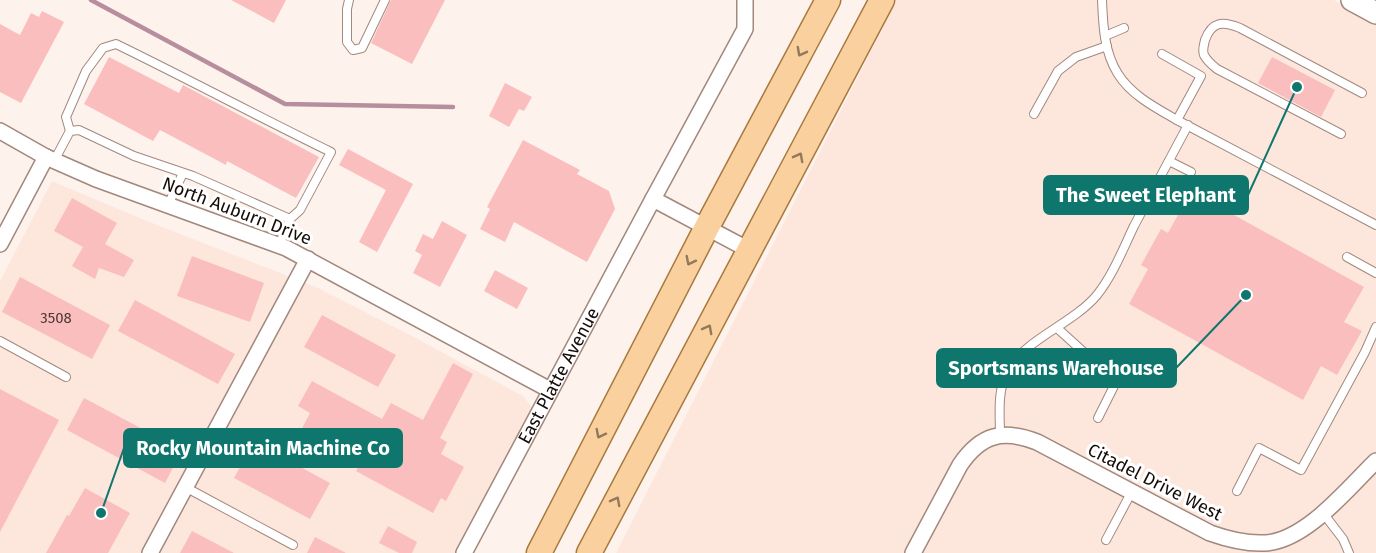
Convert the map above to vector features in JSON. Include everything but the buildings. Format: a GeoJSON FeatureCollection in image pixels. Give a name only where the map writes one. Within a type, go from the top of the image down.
{"type":"FeatureCollection","features":[{"type":"Feature","properties":{"kind":"main road"},"geometry":{"type":"LineString","coordinates":[[539,553],[707,227],[828,0]]}},
{"type":"Feature","properties":{"kind":"main road"},"geometry":{"type":"LineString","coordinates":[[589,553],[882,0]]}},
{"type":"Feature","properties":{"kind":"main road"},"geometry":{"type":"LineString","coordinates":[[1352,0],[1376,13]]}},
{"type":"Feature","properties":{"kind":"street","name":"East Platte Avenue"},"geometry":{"type":"LineString","coordinates":[[464,553],[745,29],[745,0]]}},
{"type":"Feature","properties":{"kind":"street","name":"North Auburn Drive"},"geometry":{"type":"LineString","coordinates":[[0,131],[50,159],[96,179],[279,245],[550,390]]}},
{"type":"Feature","properties":{"kind":"street"},"geometry":{"type":"LineString","coordinates":[[0,244],[50,159]]}},
{"type":"Feature","properties":{"kind":"street"},"geometry":{"type":"LineString","coordinates":[[653,199],[749,250]]}},
{"type":"Feature","properties":{"kind":"street"},"geometry":{"type":"LineString","coordinates":[[150,553],[308,259]]}},
{"type":"Feature","properties":{"kind":"street","name":"Citadel Drive West"},"geometry":{"type":"LineString","coordinates":[[1000,436],[1014,435],[1037,442],[1210,534],[1266,548],[1298,532],[1323,513],[1376,461]]}},
{"type":"Feature","properties":{"kind":"street"},"geometry":{"type":"LineString","coordinates":[[913,553],[968,453],[982,442],[1000,436]]}},
{"type":"Feature","properties":{"kind":"lane"},"geometry":{"type":"LineString","coordinates":[[349,0],[347,42],[353,50],[362,48],[385,0]]}},
{"type":"Feature","properties":{"kind":"lane"},"geometry":{"type":"LineString","coordinates":[[1102,0],[1102,22],[1109,55],[1118,74],[1131,89],[1147,102],[1178,120],[1376,225]]}},
{"type":"Feature","properties":{"kind":"lane"},"geometry":{"type":"LineString","coordinates":[[1341,134],[1217,69],[1204,55],[1203,46],[1210,30],[1223,23],[1240,28],[1362,93]]}},
{"type":"Feature","properties":{"kind":"lane"},"geometry":{"type":"LineString","coordinates":[[1105,36],[1124,28]]}},
{"type":"Feature","properties":{"kind":"lane"},"geometry":{"type":"LineString","coordinates":[[70,131],[66,117],[86,71],[103,48],[116,44],[331,152],[300,210],[290,219],[279,245]]}},
{"type":"Feature","properties":{"kind":"lane"},"geometry":{"type":"LineString","coordinates":[[1034,114],[1058,71],[1076,57],[1107,46]]}},
{"type":"Feature","properties":{"kind":"lane"},"geometry":{"type":"LineString","coordinates":[[1162,54],[1201,76],[1178,120]]}},
{"type":"Feature","properties":{"kind":"lane"},"geometry":{"type":"LineString","coordinates":[[1000,436],[999,399],[1002,382],[1008,370],[1027,349],[1085,307],[1098,293],[1188,125]]}},
{"type":"Feature","properties":{"kind":"lane"},"geometry":{"type":"LineString","coordinates":[[50,159],[70,131],[79,130],[134,156],[183,172],[290,219]]}},
{"type":"Feature","properties":{"kind":"lane"},"geometry":{"type":"LineString","coordinates":[[1170,160],[1191,172]]}},
{"type":"Feature","properties":{"kind":"lane"},"geometry":{"type":"LineString","coordinates":[[168,205],[183,172]]}},
{"type":"Feature","properties":{"kind":"lane"},"geometry":{"type":"LineString","coordinates":[[1347,257],[1376,273]]}},
{"type":"Feature","properties":{"kind":"lane"},"geometry":{"type":"LineString","coordinates":[[1237,491],[1259,448],[1301,470],[1365,352],[1376,327]]}},
{"type":"Feature","properties":{"kind":"lane"},"geometry":{"type":"LineString","coordinates":[[1057,328],[1088,356]]}},
{"type":"Feature","properties":{"kind":"lane"},"geometry":{"type":"LineString","coordinates":[[0,341],[66,376]]}},
{"type":"Feature","properties":{"kind":"lane"},"geometry":{"type":"LineString","coordinates":[[1098,418],[1120,374]]}},
{"type":"Feature","properties":{"kind":"lane"},"geometry":{"type":"LineString","coordinates":[[185,487],[292,544]]}},
{"type":"Feature","properties":{"kind":"lane"},"geometry":{"type":"LineString","coordinates":[[1106,540],[1131,493]]}},
{"type":"Feature","properties":{"kind":"lane"},"geometry":{"type":"LineString","coordinates":[[1323,513],[1343,539],[1349,553]]}},
{"type":"Feature","properties":{"kind":"shaded area"},"geometry":{"type":"Polygon","coordinates":[[[897,0],[1334,0],[1376,23],[1376,553],[616,553],[897,0]]]}},
{"type":"Feature","properties":{"kind":"shaded area"},"geometry":{"type":"Polygon","coordinates":[[[52,181],[316,287],[523,396],[537,414],[463,553],[0,553],[0,281],[52,181]]]}},
{"type":"Feature","properties":{"kind":"waterway"},"geometry":{"type":"LineString","coordinates":[[91,0],[285,104],[453,107]]}},
{"type":"Feature","properties":{"kind":"place","name":"The Sweet Elephant"},"geometry":{"type":"Point","coordinates":[1297,87]}},
{"type":"Feature","properties":{"kind":"place","name":"Sportsmans Warehouse"},"geometry":{"type":"Point","coordinates":[1246,295]}},
{"type":"Feature","properties":{"kind":"place","name":"Rocky Mountain Machine Co"},"geometry":{"type":"Point","coordinates":[101,513]}}]}
